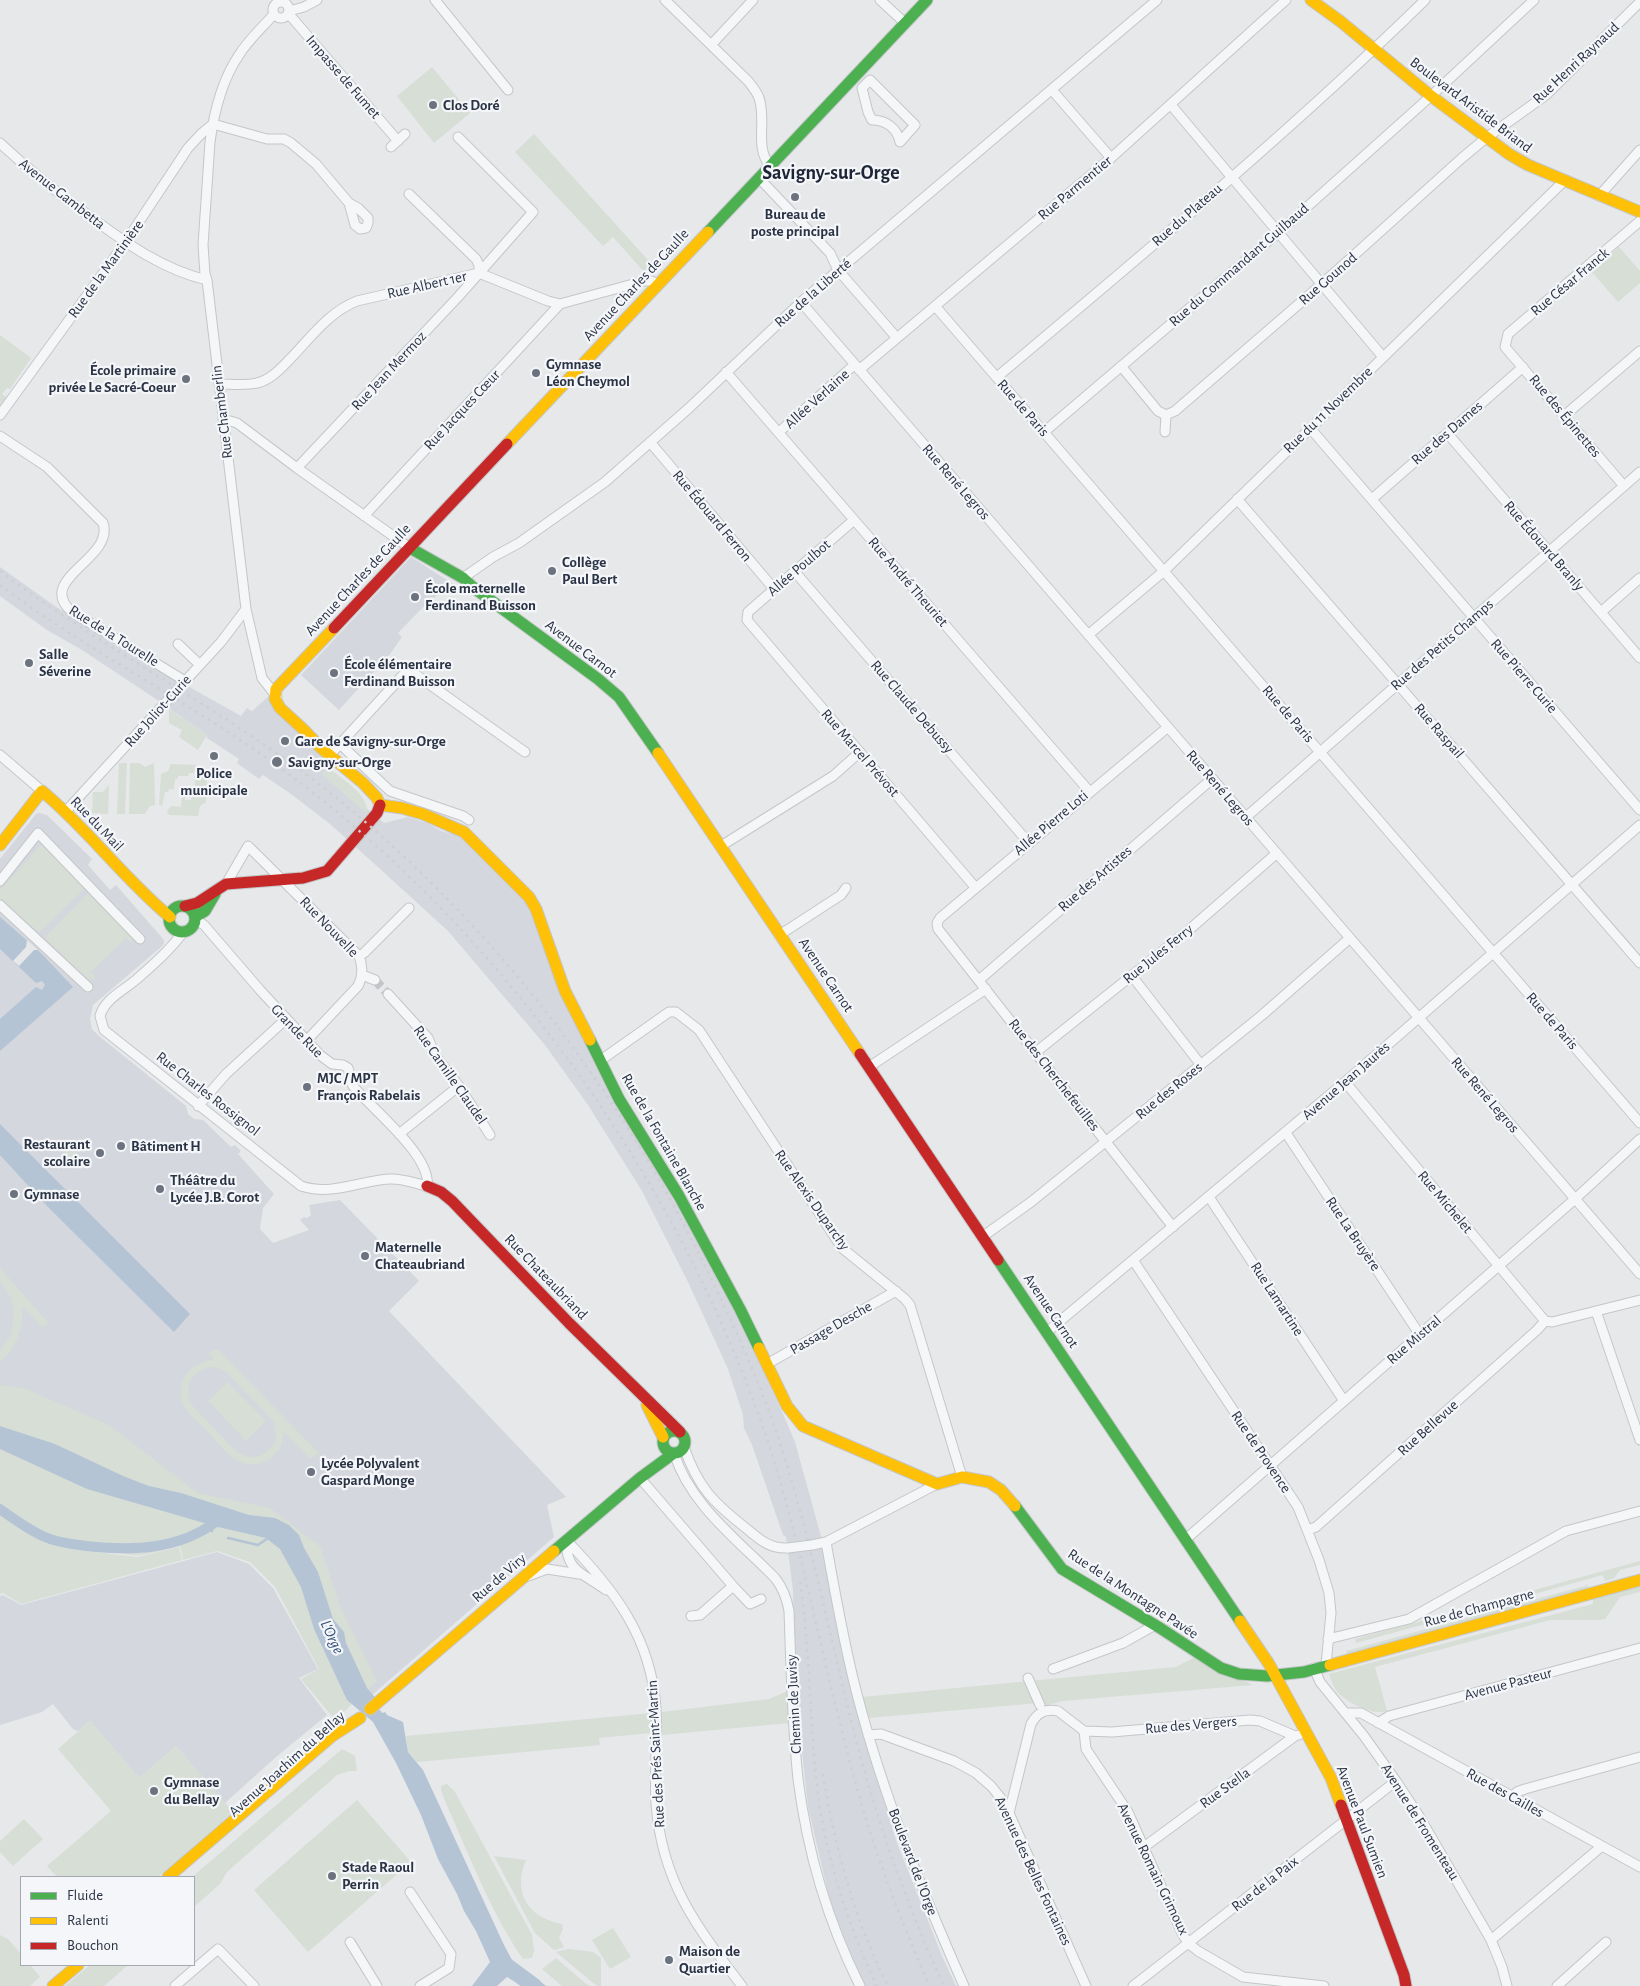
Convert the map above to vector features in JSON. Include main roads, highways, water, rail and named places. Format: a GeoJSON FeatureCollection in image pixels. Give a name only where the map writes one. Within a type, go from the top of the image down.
{"type":"FeatureCollection","features":[{"type":"Feature","properties":{"kind":"water"},"geometry":{"type":"Polygon","coordinates":[[[0,917],[38,950],[73,987],[0,1051],[0,1019],[36,987],[42,990],[45,985],[42,981],[36,983],[0,949],[0,917]]]}},
{"type":"Feature","properties":{"kind":"water"},"geometry":{"type":"Polygon","coordinates":[[[0,1124],[190,1314],[174,1332],[47,1206],[0,1155],[0,1124]]]}},
{"type":"Feature","properties":{"kind":"water","name":"L'Orge"},"geometry":{"type":"Polygon","coordinates":[[[0,1426],[55,1444],[149,1486],[181,1493],[249,1515],[275,1518],[289,1525],[299,1535],[318,1572],[333,1619],[344,1632],[346,1643],[367,1688],[379,1702],[376,1705],[382,1713],[385,1712],[387,1715],[403,1722],[408,1752],[423,1770],[512,1960],[510,1972],[522,1980],[535,1977],[546,1986],[522,1986],[507,1977],[497,1986],[472,1986],[490,1962],[438,1859],[421,1815],[396,1763],[373,1722],[347,1700],[314,1629],[301,1587],[280,1549],[266,1538],[218,1527],[87,1489],[0,1449],[0,1426]]]}},
{"type":"Feature","properties":{"kind":"waterway"},"geometry":{"type":"LineString","coordinates":[[0,1509],[27,1528],[50,1539],[70,1544],[103,1548],[138,1548],[171,1543],[202,1531],[217,1521]]}},
{"type":"Feature","properties":{"kind":"waterway"},"geometry":{"type":"LineString","coordinates":[[207,1528],[212,1531]]}},
{"type":"Feature","properties":{"kind":"waterway"},"geometry":{"type":"LineString","coordinates":[[228,1538],[258,1545],[268,1538]]}},
{"type":"Feature","properties":{"kind":"waterway","name":"L'Orge"},"geometry":{"type":"LineString","coordinates":[[498,1952],[503,1963],[534,1986]]}},
{"type":"Feature","properties":{"kind":"tunnel"},"geometry":{"type":"LineString","coordinates":[[375,980],[388,994]]}},
{"type":"Feature","properties":{"kind":"railway"},"geometry":{"type":"LineString","coordinates":[[0,571],[74,623],[266,746],[303,772],[369,825],[431,882],[489,943],[543,1008],[593,1076],[639,1147],[681,1220],[728,1313],[767,1405],[802,1518],[857,1744],[875,1806],[906,1897],[944,1986]]}},
{"type":"Feature","properties":{"kind":"railway"},"geometry":{"type":"LineString","coordinates":[[0,585],[67,631],[239,739],[272,762],[355,827],[433,901],[506,981],[574,1067],[634,1158],[687,1253],[733,1350],[770,1448],[792,1524],[838,1717],[864,1814],[894,1901],[930,1986]]}},
{"type":"Feature","properties":{"kind":"railway"},"geometry":{"type":"LineString","coordinates":[[800,1582],[804,1609],[813,1747],[823,1826],[841,1896],[877,1986]]}},
{"type":"Feature","properties":{"kind":"railway"},"geometry":{"type":"LineString","coordinates":[[823,1774],[833,1829],[847,1883],[865,1935],[888,1986]]}},
{"type":"Feature","properties":{"kind":"place","name":"Clos Doré"},"geometry":{"type":"Point","coordinates":[433,105]}},
{"type":"Feature","properties":{"kind":"place","name":"Bureau de poste principal"},"geometry":{"type":"Point","coordinates":[795,197]}},
{"type":"Feature","properties":{"kind":"place","name":"Gymnase Léon Cheymol"},"geometry":{"type":"Point","coordinates":[536,373]}},
{"type":"Feature","properties":{"kind":"place","name":"École primaire privée Le Sacré-Coeur"},"geometry":{"type":"Point","coordinates":[186,379]}},
{"type":"Feature","properties":{"kind":"place","name":"Collège Paul Bert"},"geometry":{"type":"Point","coordinates":[552,571]}},
{"type":"Feature","properties":{"kind":"place","name":"École maternelle Ferdinand Buisson"},"geometry":{"type":"Point","coordinates":[415,597]}},
{"type":"Feature","properties":{"kind":"place","name":"Salle Séverine"},"geometry":{"type":"Point","coordinates":[29,663]}},
{"type":"Feature","properties":{"kind":"place","name":"École élémentaire Ferdinand Buisson"},"geometry":{"type":"Point","coordinates":[334,673]}},
{"type":"Feature","properties":{"kind":"place","name":"Gare de Savigny-sur-Orge"},"geometry":{"type":"Point","coordinates":[285,741]}},
{"type":"Feature","properties":{"kind":"place","name":"Police municipale"},"geometry":{"type":"Point","coordinates":[214,756]}},
{"type":"Feature","properties":{"kind":"place","name":"Savigny-sur-Orge"},"geometry":{"type":"Point","coordinates":[277,762]}},
{"type":"Feature","properties":{"kind":"place","name":"MJC / MPT François Rabelais"},"geometry":{"type":"Point","coordinates":[307,1087]}},
{"type":"Feature","properties":{"kind":"place","name":"Bâtiment H"},"geometry":{"type":"Point","coordinates":[121,1146]}},
{"type":"Feature","properties":{"kind":"place","name":"Restaurant scolaire"},"geometry":{"type":"Point","coordinates":[100,1153]}},
{"type":"Feature","properties":{"kind":"place","name":"Théâtre du Lycée J.B. Corot"},"geometry":{"type":"Point","coordinates":[160,1189]}},
{"type":"Feature","properties":{"kind":"place","name":"Gymnase"},"geometry":{"type":"Point","coordinates":[14,1194]}},
{"type":"Feature","properties":{"kind":"place","name":"Maternelle Chateaubriand"},"geometry":{"type":"Point","coordinates":[365,1256]}},
{"type":"Feature","properties":{"kind":"place","name":"Lycée Polyvalent Gaspard Monge"},"geometry":{"type":"Point","coordinates":[311,1472]}},
{"type":"Feature","properties":{"kind":"place","name":"Gymnase du Bellay"},"geometry":{"type":"Point","coordinates":[154,1791]}},
{"type":"Feature","properties":{"kind":"place","name":"Stade Raoul Perrin"},"geometry":{"type":"Point","coordinates":[332,1876]}},
{"type":"Feature","properties":{"kind":"place","name":"Maison de Quartier"},"geometry":{"type":"Point","coordinates":[669,1960]}},
{"type":"Feature","properties":{"kind":"district","name":"Savigny-sur-Orge"},"geometry":{"type":"Point","coordinates":[831,173]}}]}
